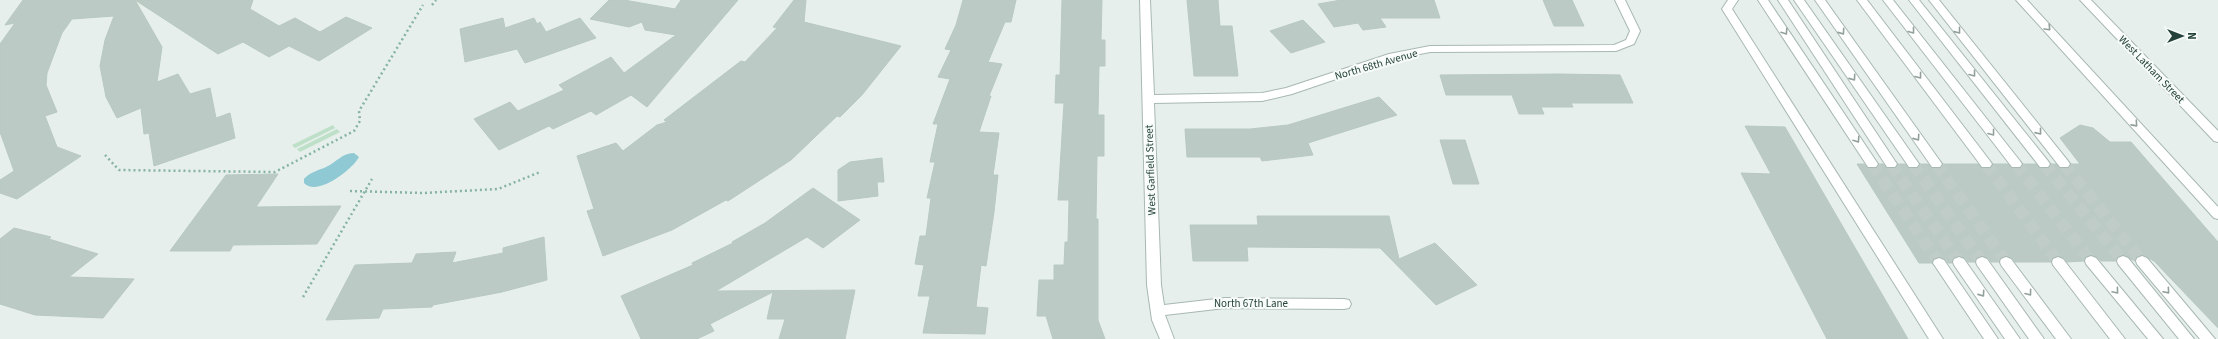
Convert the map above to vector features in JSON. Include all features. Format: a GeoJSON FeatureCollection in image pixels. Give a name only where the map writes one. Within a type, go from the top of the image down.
{"type":"FeatureCollection","features":[{"type":"Feature","properties":{"kind":"street","name":"West Garfield Street"},"geometry":{"type":"LineString","coordinates":[[1145,0],[1154,285],[1158,311],[1167,339]]}},
{"type":"Feature","properties":{"kind":"street","name":"North 68th Avenue"},"geometry":{"type":"LineString","coordinates":[[1148,99],[1262,97],[1417,51],[1606,49],[1624,46],[1630,42],[1634,31],[1620,0]]}},
{"type":"Feature","properties":{"kind":"street"},"geometry":{"type":"LineString","coordinates":[[1733,0],[1727,9],[1936,339]]}},
{"type":"Feature","properties":{"kind":"street"},"geometry":{"type":"LineString","coordinates":[[1763,0],[1872,164]]}},
{"type":"Feature","properties":{"kind":"street"},"geometry":{"type":"LineString","coordinates":[[1783,0],[1891,164]]}},
{"type":"Feature","properties":{"kind":"street"},"geometry":{"type":"LineString","coordinates":[[1799,0],[1913,164]]}},
{"type":"Feature","properties":{"kind":"street"},"geometry":{"type":"LineString","coordinates":[[1820,0],[1936,164]]}},
{"type":"Feature","properties":{"kind":"street"},"geometry":{"type":"LineString","coordinates":[[1862,0],[1986,164]]}},
{"type":"Feature","properties":{"kind":"street"},"geometry":{"type":"LineString","coordinates":[[1888,0],[2016,164]]}},
{"type":"Feature","properties":{"kind":"street"},"geometry":{"type":"LineString","coordinates":[[1914,0],[2044,164]]}},
{"type":"Feature","properties":{"kind":"street"},"geometry":{"type":"LineString","coordinates":[[1934,0],[2064,164]]}},
{"type":"Feature","properties":{"kind":"street"},"geometry":{"type":"LineString","coordinates":[[2021,0],[2218,215]]}},
{"type":"Feature","properties":{"kind":"street","name":"West Latham Street"},"geometry":{"type":"LineString","coordinates":[[2085,0],[2218,138]]}},
{"type":"Feature","properties":{"kind":"street"},"geometry":{"type":"LineString","coordinates":[[2091,261],[2156,339]]}},
{"type":"Feature","properties":{"kind":"street"},"geometry":{"type":"LineString","coordinates":[[2123,261],[2188,339]]}},
{"type":"Feature","properties":{"kind":"street"},"geometry":{"type":"LineString","coordinates":[[2142,261],[2208,339]]}},
{"type":"Feature","properties":{"kind":"street"},"geometry":{"type":"LineString","coordinates":[[1960,262],[2013,339]]}},
{"type":"Feature","properties":{"kind":"street"},"geometry":{"type":"LineString","coordinates":[[1982,262],[2037,339]]}},
{"type":"Feature","properties":{"kind":"street"},"geometry":{"type":"LineString","coordinates":[[2006,262],[2064,339]]}},
{"type":"Feature","properties":{"kind":"street"},"geometry":{"type":"LineString","coordinates":[[2058,262],[2118,339]]}},
{"type":"Feature","properties":{"kind":"street"},"geometry":{"type":"LineString","coordinates":[[1939,263],[1991,339]]}},
{"type":"Feature","properties":{"kind":"street","name":"North 67th Lane"},"geometry":{"type":"LineString","coordinates":[[1158,311],[1225,303],[1344,304]]}},
{"type":"Feature","properties":{"kind":"path"},"geometry":{"type":"LineString","coordinates":[[432,5],[436,0]]}},
{"type":"Feature","properties":{"kind":"path"},"geometry":{"type":"LineString","coordinates":[[105,155],[119,170],[275,172],[354,131],[360,121],[359,111],[423,5]]}},
{"type":"Feature","properties":{"kind":"path"},"geometry":{"type":"LineString","coordinates":[[350,191],[423,193],[498,188],[540,172]]}},
{"type":"Feature","properties":{"kind":"path"},"geometry":{"type":"LineString","coordinates":[[303,297],[372,179]]}},
{"type":"Feature","properties":{"kind":"green space"},"geometry":{"type":"Polygon","coordinates":[[[333,125],[335,128],[295,148],[292,145],[333,125]]]}},
{"type":"Feature","properties":{"kind":"green space"},"geometry":{"type":"Polygon","coordinates":[[[337,129],[340,132],[300,152],[297,149],[337,129]]]}},
{"type":"Feature","properties":{"kind":"water"},"geometry":{"type":"Polygon","coordinates":[[[354,153],[359,157],[349,169],[334,180],[317,187],[304,183],[304,179],[311,173],[330,165],[346,154],[354,153]]]}},
{"type":"Feature","properties":{"kind":"building"},"geometry":{"type":"Polygon","coordinates":[[[23,0],[135,0],[162,47],[157,82],[178,74],[190,94],[210,88],[216,118],[230,113],[235,138],[154,166],[149,133],[144,134],[141,108],[117,118],[106,97],[100,66],[105,40],[114,16],[72,19],[62,33],[47,73],[46,85],[57,112],[45,116],[57,147],[81,156],[17,199],[0,193],[0,180],[14,171],[0,132],[0,44],[15,23],[5,25],[23,0]]]}},
{"type":"Feature","properties":{"kind":"building"},"geometry":{"type":"Polygon","coordinates":[[[135,0],[253,0],[250,9],[279,26],[295,18],[320,32],[346,17],[372,28],[319,61],[289,46],[269,57],[243,42],[218,54],[135,0]]]}},
{"type":"Feature","properties":{"kind":"building"},"geometry":{"type":"Polygon","coordinates":[[[609,0],[624,0],[675,9],[681,0],[738,0],[647,107],[631,95],[596,115],[591,111],[553,129],[549,126],[499,150],[474,119],[510,102],[518,111],[564,90],[559,85],[611,57],[624,73],[676,35],[645,30],[642,22],[629,27],[590,19],[609,0]]]}},
{"type":"Feature","properties":{"kind":"building"},"geometry":{"type":"Polygon","coordinates":[[[794,0],[806,0],[804,22],[901,46],[862,95],[840,117],[837,116],[791,160],[728,201],[726,200],[672,230],[603,256],[587,211],[594,209],[577,156],[616,143],[623,151],[657,125],[667,122],[664,120],[741,61],[745,62],[777,28],[773,27],[794,0]]]}},
{"type":"Feature","properties":{"kind":"building"},"geometry":{"type":"Polygon","coordinates":[[[963,0],[1016,0],[1011,22],[1005,22],[988,62],[1002,64],[989,96],[991,96],[979,132],[999,133],[993,175],[998,175],[994,212],[986,266],[981,265],[976,307],[988,308],[985,334],[923,333],[930,296],[918,296],[924,265],[915,264],[920,236],[926,236],[931,198],[927,198],[935,162],[930,162],[938,124],[933,124],[950,79],[938,77],[951,50],[945,49],[956,25],[963,0]]]}},
{"type":"Feature","properties":{"kind":"building"},"geometry":{"type":"Polygon","coordinates":[[[1062,0],[1102,0],[1101,40],[1105,40],[1105,66],[1099,66],[1098,115],[1104,115],[1104,156],[1097,156],[1096,219],[1098,219],[1098,320],[1105,339],[1053,339],[1046,316],[1037,316],[1039,280],[1054,280],[1054,265],[1064,265],[1065,242],[1068,242],[1069,200],[1058,200],[1064,103],[1055,103],[1056,75],[1060,75],[1062,0]]]}},
{"type":"Feature","properties":{"kind":"building"},"geometry":{"type":"Polygon","coordinates":[[[1187,0],[1218,0],[1220,26],[1232,26],[1238,76],[1194,76],[1187,0]]]}},
{"type":"Feature","properties":{"kind":"building"},"geometry":{"type":"Polygon","coordinates":[[[1341,0],[1434,0],[1440,18],[1380,18],[1386,27],[1363,30],[1358,23],[1334,27],[1318,4],[1341,0]]]}},
{"type":"Feature","properties":{"kind":"building"},"geometry":{"type":"Polygon","coordinates":[[[1543,0],[1572,0],[1584,26],[1554,26],[1543,0]]]}},
{"type":"Feature","properties":{"kind":"building"},"geometry":{"type":"Polygon","coordinates":[[[503,18],[505,28],[534,18],[537,24],[540,22],[546,32],[580,18],[596,38],[525,63],[517,49],[465,62],[460,29],[503,18]]]}},
{"type":"Feature","properties":{"kind":"building"},"geometry":{"type":"Polygon","coordinates":[[[1303,20],[1325,42],[1291,53],[1270,31],[1303,20]]]}},
{"type":"Feature","properties":{"kind":"building"},"geometry":{"type":"Polygon","coordinates":[[[1440,75],[1620,75],[1633,103],[1571,103],[1573,107],[1541,107],[1544,114],[1519,114],[1512,95],[1446,95],[1440,75]]]}},
{"type":"Feature","properties":{"kind":"building"},"geometry":{"type":"Polygon","coordinates":[[[1379,97],[1397,115],[1308,143],[1313,155],[1262,161],[1260,157],[1187,157],[1185,129],[1250,129],[1288,125],[1379,97]]]}},
{"type":"Feature","properties":{"kind":"building"},"geometry":{"type":"Polygon","coordinates":[[[2080,125],[2093,128],[2110,142],[2131,142],[2218,242],[2218,328],[2154,261],[2143,255],[2136,257],[2135,261],[2122,255],[2117,257],[2116,261],[2101,261],[2097,257],[2090,255],[2085,257],[2084,261],[2067,262],[2064,258],[2057,256],[2052,258],[2051,262],[2015,262],[2012,258],[2005,256],[2000,258],[1999,262],[1991,262],[1988,258],[1981,256],[1976,258],[1975,262],[1968,262],[1965,258],[1958,256],[1953,258],[1952,263],[1948,263],[1945,259],[1938,257],[1933,259],[1932,263],[1919,263],[1857,164],[1864,164],[1868,168],[1876,168],[1879,164],[1883,164],[1887,168],[1895,168],[1898,164],[1905,164],[1909,168],[1917,168],[1920,164],[1928,164],[1932,168],[1940,168],[1943,164],[1978,164],[1982,168],[1990,168],[1993,164],[2008,164],[2012,168],[2020,168],[2023,164],[2036,164],[2040,168],[2048,168],[2051,164],[2056,164],[2060,168],[2068,168],[2071,164],[2080,164],[2060,138],[2080,125]]]}},
{"type":"Feature","properties":{"kind":"building"},"geometry":{"type":"Polygon","coordinates":[[[1745,126],[1785,127],[1908,339],[1827,339],[1741,173],[1771,174],[1745,126]]]}},
{"type":"Feature","properties":{"kind":"building"},"geometry":{"type":"Polygon","coordinates":[[[1440,140],[1465,140],[1479,184],[1453,184],[1440,140]]]}},
{"type":"Feature","properties":{"kind":"building"},"geometry":{"type":"Polygon","coordinates":[[[882,158],[884,182],[877,182],[878,196],[838,201],[838,170],[850,162],[882,158]]]}},
{"type":"Feature","properties":{"kind":"building"},"geometry":{"type":"Polygon","coordinates":[[[278,174],[256,207],[341,206],[317,244],[233,245],[230,251],[170,251],[226,175],[278,174]]]}},
{"type":"Feature","properties":{"kind":"building"},"geometry":{"type":"Polygon","coordinates":[[[813,188],[860,220],[823,248],[807,237],[716,291],[855,290],[845,339],[779,339],[785,319],[767,319],[773,292],[710,324],[714,331],[697,339],[641,339],[621,296],[693,265],[692,263],[733,243],[732,242],[765,223],[813,188]]]}},
{"type":"Feature","properties":{"kind":"building"},"geometry":{"type":"Polygon","coordinates":[[[1257,216],[1389,216],[1399,259],[1435,243],[1477,285],[1436,305],[1380,248],[1247,247],[1248,261],[1193,261],[1190,225],[1258,225],[1257,216]]]}},
{"type":"Feature","properties":{"kind":"building"},"geometry":{"type":"Polygon","coordinates":[[[14,228],[51,237],[49,239],[98,254],[69,277],[134,279],[103,318],[35,315],[0,304],[0,239],[14,228]]]}},
{"type":"Feature","properties":{"kind":"building"},"geometry":{"type":"Polygon","coordinates":[[[544,237],[547,280],[502,292],[433,305],[432,307],[383,309],[379,318],[326,320],[355,265],[412,263],[416,254],[456,252],[452,263],[503,253],[503,248],[544,237]]]}},
{"type":"Feature","properties":{"kind":"tunnel"},"geometry":{"type":"LineString","coordinates":[[1872,164],[1939,263]]}},
{"type":"Feature","properties":{"kind":"tunnel"},"geometry":{"type":"LineString","coordinates":[[1891,164],[1959,262]]}},
{"type":"Feature","properties":{"kind":"tunnel"},"geometry":{"type":"LineString","coordinates":[[1913,164],[1982,262]]}},
{"type":"Feature","properties":{"kind":"tunnel"},"geometry":{"type":"LineString","coordinates":[[1936,164],[2006,262]]}},
{"type":"Feature","properties":{"kind":"tunnel"},"geometry":{"type":"LineString","coordinates":[[1986,164],[2058,262]]}},
{"type":"Feature","properties":{"kind":"tunnel"},"geometry":{"type":"LineString","coordinates":[[2016,164],[2091,261]]}},
{"type":"Feature","properties":{"kind":"tunnel"},"geometry":{"type":"LineString","coordinates":[[2044,164],[2123,261]]}},
{"type":"Feature","properties":{"kind":"tunnel"},"geometry":{"type":"LineString","coordinates":[[2064,164],[2142,261]]}}]}
